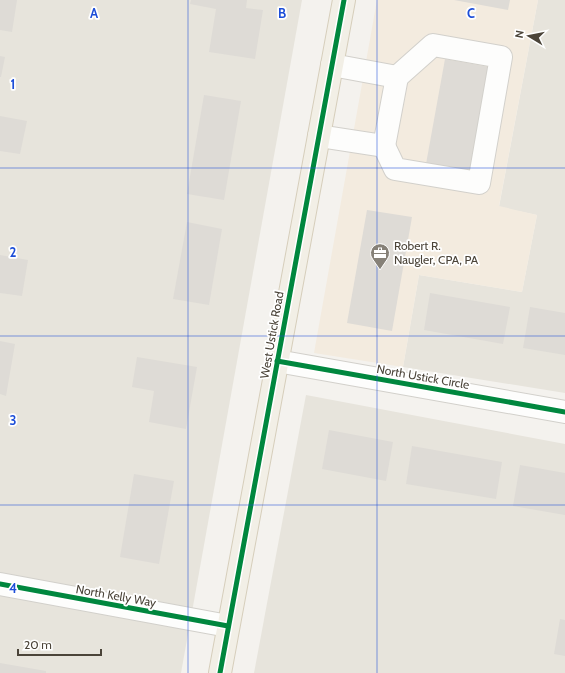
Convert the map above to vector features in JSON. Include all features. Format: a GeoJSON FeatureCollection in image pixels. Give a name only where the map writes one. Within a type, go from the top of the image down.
{"type":"FeatureCollection","features":[{"type":"Feature","properties":{"kind":"main road","name":"West Ustick Road"},"geometry":{"type":"LineString","coordinates":[[220,673],[344,0]]}},
{"type":"Feature","properties":{"kind":"street"},"geometry":{"type":"LineString","coordinates":[[433,46],[500,57],[479,182],[395,169],[384,146],[397,77],[433,46]]}},
{"type":"Feature","properties":{"kind":"street"},"geometry":{"type":"LineString","coordinates":[[332,65],[397,77]]}},
{"type":"Feature","properties":{"kind":"street"},"geometry":{"type":"LineString","coordinates":[[319,136],[384,146]]}},
{"type":"Feature","properties":{"kind":"street","name":"North Ustick Circle"},"geometry":{"type":"LineString","coordinates":[[278,361],[565,412]]}},
{"type":"Feature","properties":{"kind":"street","name":"North Kelly Way"},"geometry":{"type":"LineString","coordinates":[[0,584],[228,626]]}},
{"type":"Feature","properties":{"kind":"shaded area"},"geometry":{"type":"Polygon","coordinates":[[[0,0],[302,0],[181,673],[0,673],[0,0]]]}},
{"type":"Feature","properties":{"kind":"shaded area"},"geometry":{"type":"Polygon","coordinates":[[[377,0],[538,0],[499,206],[537,215],[522,292],[419,275],[403,367],[314,353],[377,0]]]}},
{"type":"Feature","properties":{"kind":"shaded area"},"geometry":{"type":"Polygon","coordinates":[[[538,0],[565,0],[565,393],[403,367],[419,275],[522,292],[537,215],[499,207],[538,0]]]}},
{"type":"Feature","properties":{"kind":"shaded area"},"geometry":{"type":"Polygon","coordinates":[[[306,395],[565,444],[565,673],[254,673],[306,395]]]}},
{"type":"Feature","properties":{"kind":"building"},"geometry":{"type":"Polygon","coordinates":[[[0,0],[17,0],[12,32],[0,30],[0,0]]]}},
{"type":"Feature","properties":{"kind":"building"},"geometry":{"type":"Polygon","coordinates":[[[191,0],[247,0],[246,8],[263,10],[255,59],[209,52],[216,9],[190,4],[191,0]]]}},
{"type":"Feature","properties":{"kind":"building"},"geometry":{"type":"Polygon","coordinates":[[[454,0],[510,0],[508,10],[454,0]]]}},
{"type":"Feature","properties":{"kind":"building"},"geometry":{"type":"Polygon","coordinates":[[[0,56],[5,57],[1,77],[0,77],[0,56]]]}},
{"type":"Feature","properties":{"kind":"building"},"geometry":{"type":"Polygon","coordinates":[[[445,59],[489,67],[470,172],[426,164],[445,59]]]}},
{"type":"Feature","properties":{"kind":"building"},"geometry":{"type":"Polygon","coordinates":[[[204,95],[241,101],[224,200],[187,194],[204,95]]]}},
{"type":"Feature","properties":{"kind":"building"},"geometry":{"type":"Polygon","coordinates":[[[0,116],[27,121],[20,154],[0,151],[0,116]]]}},
{"type":"Feature","properties":{"kind":"building","name":"Robert R. Naugler, CPA, PA"},"geometry":{"type":"Polygon","coordinates":[[[367,210],[412,217],[392,331],[347,323],[367,210]]]}},
{"type":"Feature","properties":{"kind":"building"},"geometry":{"type":"Polygon","coordinates":[[[187,222],[222,229],[209,305],[173,299],[187,222]]]}},
{"type":"Feature","properties":{"kind":"building"},"geometry":{"type":"Polygon","coordinates":[[[0,255],[28,260],[22,296],[0,293],[0,255]]]}},
{"type":"Feature","properties":{"kind":"building"},"geometry":{"type":"Polygon","coordinates":[[[430,293],[510,307],[503,344],[424,330],[430,293]]]}},
{"type":"Feature","properties":{"kind":"building"},"geometry":{"type":"Polygon","coordinates":[[[530,307],[565,313],[565,355],[523,348],[530,307]]]}},
{"type":"Feature","properties":{"kind":"building"},"geometry":{"type":"Polygon","coordinates":[[[0,341],[15,344],[6,396],[0,394],[0,341]]]}},
{"type":"Feature","properties":{"kind":"building"},"geometry":{"type":"Polygon","coordinates":[[[137,357],[197,367],[186,429],[149,422],[154,391],[132,387],[137,357]]]}},
{"type":"Feature","properties":{"kind":"building"},"geometry":{"type":"Polygon","coordinates":[[[329,430],[393,442],[386,481],[322,469],[329,430]]]}},
{"type":"Feature","properties":{"kind":"building"},"geometry":{"type":"Polygon","coordinates":[[[412,446],[502,462],[496,499],[406,484],[412,446]]]}},
{"type":"Feature","properties":{"kind":"building"},"geometry":{"type":"Polygon","coordinates":[[[520,465],[565,473],[565,515],[513,506],[520,465]]]}},
{"type":"Feature","properties":{"kind":"building"},"geometry":{"type":"Polygon","coordinates":[[[134,474],[174,481],[159,564],[120,557],[134,474]]]}},
{"type":"Feature","properties":{"kind":"building"},"geometry":{"type":"Polygon","coordinates":[[[560,619],[565,620],[565,656],[554,654],[560,619]]]}},
{"type":"Feature","properties":{"kind":"building"},"geometry":{"type":"Polygon","coordinates":[[[0,663],[46,671],[46,673],[0,673],[0,663]]]}},
{"type":"Feature","properties":{"kind":"cycle path"},"geometry":{"type":"LineString","coordinates":[[220,673],[344,0]]}},
{"type":"Feature","properties":{"kind":"cycle path"},"geometry":{"type":"LineString","coordinates":[[277,361],[565,412]]}},
{"type":"Feature","properties":{"kind":"cycle path"},"geometry":{"type":"LineString","coordinates":[[0,584],[228,626]]}},
{"type":"Feature","properties":{"kind":"place","name":"Robert R. Naugler, CPA, PA"},"geometry":{"type":"Point","coordinates":[380,270]}}]}
